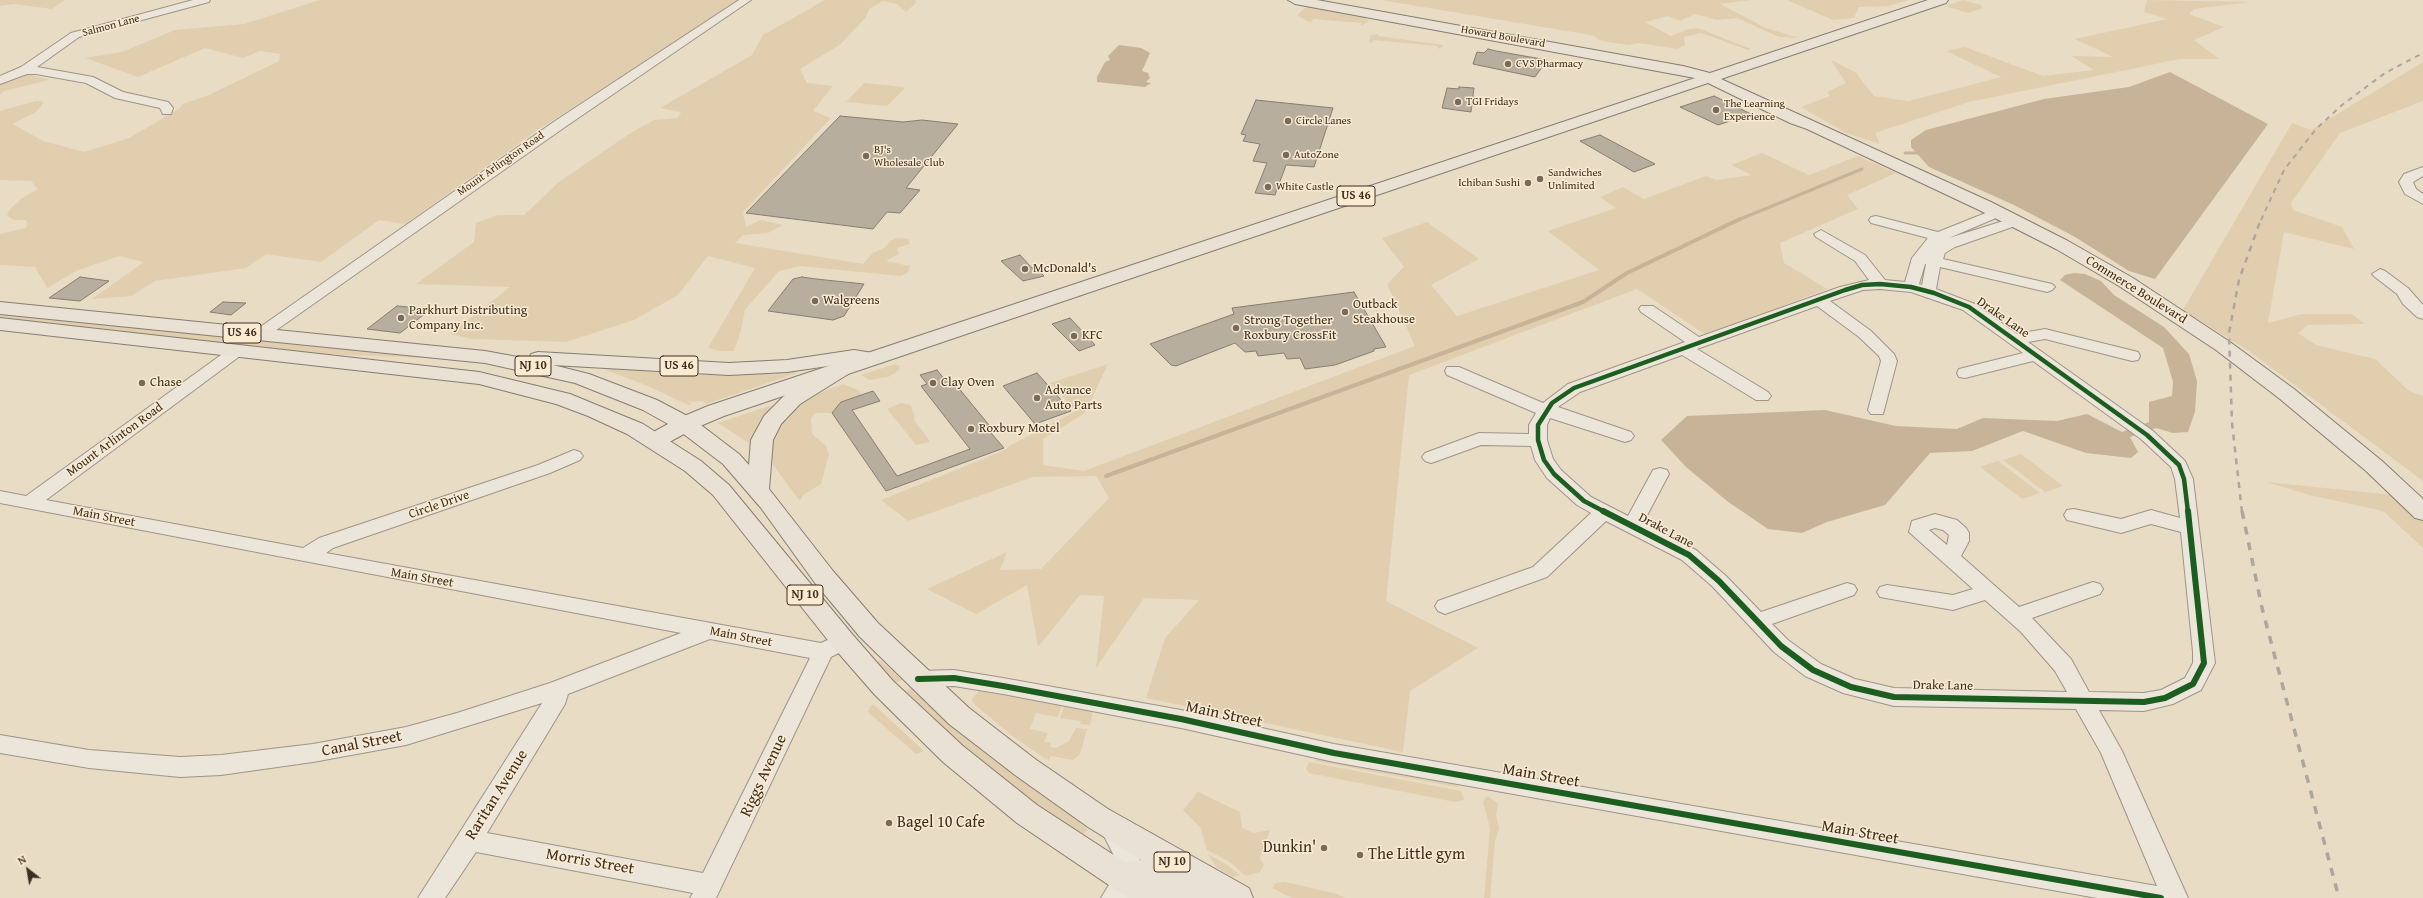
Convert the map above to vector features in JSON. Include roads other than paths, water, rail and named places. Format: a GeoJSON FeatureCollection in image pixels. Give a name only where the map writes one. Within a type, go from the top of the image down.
{"type":"FeatureCollection","features":[{"type":"Feature","properties":{"kind":"main road","name":"Howard Boulevard"},"geometry":{"type":"LineString","coordinates":[[1295,0],[1683,70],[1710,78]]}},
{"type":"Feature","properties":{"kind":"main road","name":"US 46"},"geometry":{"type":"LineString","coordinates":[[0,324],[411,369],[497,381],[579,404],[605,414],[656,440],[686,424],[716,411],[1941,0]]}},
{"type":"Feature","properties":{"kind":"main road","name":"Commerce Boulevard"},"geometry":{"type":"LineString","coordinates":[[1710,78],[1733,82],[1764,96],[1796,113],[1813,126],[1998,212],[2118,278],[2217,342],[2287,394],[2374,466],[2423,512]]}},
{"type":"Feature","properties":{"kind":"main road","name":"US 46"},"geometry":{"type":"LineString","coordinates":[[0,308],[484,357],[559,358],[729,369],[787,366],[854,356],[872,358]]}},
{"type":"Feature","properties":{"kind":"main road","name":"NJ 10"},"geometry":{"type":"LineString","coordinates":[[484,357],[528,365],[594,382],[650,405],[686,424],[731,459],[758,489],[840,596],[869,630],[918,679],[986,739],[1107,823],[1238,898]]}},
{"type":"Feature","properties":{"kind":"main road"},"geometry":{"type":"LineString","coordinates":[[758,489],[762,440],[772,421],[793,399],[846,367]]}},
{"type":"Feature","properties":{"kind":"main road","name":"NJ 10"},"geometry":{"type":"LineString","coordinates":[[656,440],[693,466],[740,510],[833,647],[884,688],[952,754],[1120,889],[1153,898]]}},
{"type":"Feature","properties":{"kind":"main road"},"geometry":{"type":"LineString","coordinates":[[1120,889],[1135,873],[1146,873],[1194,898]]}},
{"type":"Feature","properties":{"kind":"street","name":"Salmon Lane"},"geometry":{"type":"LineString","coordinates":[[0,80],[26,70],[75,36],[205,0]]}},
{"type":"Feature","properties":{"kind":"street","name":"Mount Arlington Road"},"geometry":{"type":"LineString","coordinates":[[259,335],[560,124],[746,0]]}},
{"type":"Feature","properties":{"kind":"street","name":"Salmon Lane"},"geometry":{"type":"LineString","coordinates":[[26,70],[36,70],[89,80],[119,95],[164,105],[167,108],[167,111]]}},
{"type":"Feature","properties":{"kind":"street"},"geometry":{"type":"LineString","coordinates":[[2423,171],[2408,177],[2406,182],[2410,191],[2423,200]]}},
{"type":"Feature","properties":{"kind":"street"},"geometry":{"type":"LineString","coordinates":[[1920,289],[1919,258],[1922,251],[1998,212]]}},
{"type":"Feature","properties":{"kind":"street"},"geometry":{"type":"LineString","coordinates":[[1876,220],[1922,230],[1944,241],[2016,221]]}},
{"type":"Feature","properties":{"kind":"street"},"geometry":{"type":"LineString","coordinates":[[1821,234],[1860,258],[1880,284]]}},
{"type":"Feature","properties":{"kind":"street"},"geometry":{"type":"LineString","coordinates":[[1920,289],[1944,241]]}},
{"type":"Feature","properties":{"kind":"street"},"geometry":{"type":"LineString","coordinates":[[1919,258],[2047,287]]}},
{"type":"Feature","properties":{"kind":"street"},"geometry":{"type":"LineString","coordinates":[[2380,274],[2403,290],[2409,301],[2423,314]]}},
{"type":"Feature","properties":{"kind":"street","name":"Drake Lane"},"geometry":{"type":"LineString","coordinates":[[1880,284],[1920,289],[1969,307],[2140,430],[2168,452],[2179,465],[2184,479],[2204,652],[2204,663],[2200,675],[2193,684],[2165,698],[2144,702],[2084,699],[1894,697],[1870,693],[1830,679],[1813,670],[1781,646],[1719,581],[1689,555],[1584,501],[1554,474],[1544,460],[1538,440],[1538,425],[1546,410],[1561,395],[1574,388],[1862,285],[1880,284]]}},
{"type":"Feature","properties":{"kind":"street"},"geometry":{"type":"LineString","coordinates":[[1819,300],[1865,334],[1886,354],[1889,360],[1877,410]]}},
{"type":"Feature","properties":{"kind":"street"},"geometry":{"type":"LineString","coordinates":[[1647,309],[1689,346],[1762,396]]}},
{"type":"Feature","properties":{"kind":"street"},"geometry":{"type":"LineString","coordinates":[[2015,340],[2045,334],[2132,356]]}},
{"type":"Feature","properties":{"kind":"street","name":"Mount Arlinton Road"},"geometry":{"type":"LineString","coordinates":[[30,502],[238,350]]}},
{"type":"Feature","properties":{"kind":"street"},"geometry":{"type":"LineString","coordinates":[[1965,372],[2036,355]]}},
{"type":"Feature","properties":{"kind":"street"},"geometry":{"type":"LineString","coordinates":[[1453,371],[1546,410],[1626,436]]}},
{"type":"Feature","properties":{"kind":"street"},"geometry":{"type":"LineString","coordinates":[[1431,457],[1478,439],[1538,440]]}},
{"type":"Feature","properties":{"kind":"street","name":"Circle Drive"},"geometry":{"type":"LineString","coordinates":[[306,556],[319,547],[335,540],[544,469],[574,456]]}},
{"type":"Feature","properties":{"kind":"street"},"geometry":{"type":"LineString","coordinates":[[1632,526],[1660,474]]}},
{"type":"Feature","properties":{"kind":"street","name":"Main Street"},"geometry":{"type":"LineString","coordinates":[[0,497],[709,631],[833,647]]}},
{"type":"Feature","properties":{"kind":"street"},"geometry":{"type":"LineString","coordinates":[[1445,606],[1540,572],[1604,512]]}},
{"type":"Feature","properties":{"kind":"street"},"geometry":{"type":"LineString","coordinates":[[2074,515],[2121,526],[2151,517],[2190,528]]}},
{"type":"Feature","properties":{"kind":"street"},"geometry":{"type":"LineString","coordinates":[[1950,558],[2016,616],[2064,665],[2112,751],[2175,898]]}},
{"type":"Feature","properties":{"kind":"street"},"geometry":{"type":"LineString","coordinates":[[2016,616],[2093,589]]}},
{"type":"Feature","properties":{"kind":"street"},"geometry":{"type":"LineString","coordinates":[[1757,621],[1847,590]]}},
{"type":"Feature","properties":{"kind":"street"},"geometry":{"type":"LineString","coordinates":[[1887,592],[1952,603],[1988,592]]}},
{"type":"Feature","properties":{"kind":"street","name":"Canal Street"},"geometry":{"type":"LineString","coordinates":[[0,744],[148,766],[221,765],[313,753],[406,736],[457,722],[558,689],[709,631]]}},
{"type":"Feature","properties":{"kind":"street","name":"Riggs Avenue"},"geometry":{"type":"LineString","coordinates":[[706,892],[833,647]]}},
{"type":"Feature","properties":{"kind":"street","name":"Main Street"},"geometry":{"type":"LineString","coordinates":[[918,679],[954,678],[1003,686],[1181,719],[1334,753],[2161,898]]}},
{"type":"Feature","properties":{"kind":"street","name":"Raritan Avenue"},"geometry":{"type":"LineString","coordinates":[[431,898],[470,840],[557,698],[558,689]]}},
{"type":"Feature","properties":{"kind":"street"},"geometry":{"type":"LineString","coordinates":[[1107,823],[1119,836],[1128,860],[1120,889]]}},
{"type":"Feature","properties":{"kind":"street","name":"Morris Street"},"geometry":{"type":"LineString","coordinates":[[470,840],[706,892]]}},
{"type":"Feature","properties":{"kind":"waterway"},"geometry":{"type":"LineString","coordinates":[[1905,153],[1917,153]]}},
{"type":"Feature","properties":{"kind":"waterway"},"geometry":{"type":"LineString","coordinates":[[1738,220],[1862,169]]}},
{"type":"Feature","properties":{"kind":"waterway"},"geometry":{"type":"LineString","coordinates":[[1106,476],[1583,302],[1627,273],[1740,219]]}},
{"type":"Feature","properties":{"kind":"railway"},"geometry":{"type":"LineString","coordinates":[[2261,220],[2284,170],[2316,129],[2342,105],[2385,73],[2423,53]]}},
{"type":"Feature","properties":{"kind":"railway"},"geometry":{"type":"LineString","coordinates":[[2242,512],[2232,423],[2229,333],[2239,280],[2261,219]]}},
{"type":"Feature","properties":{"kind":"railway"},"geometry":{"type":"LineString","coordinates":[[2242,511],[2262,608],[2339,898]]}},
{"type":"Feature","properties":{"kind":"place","name":"CVS Pharmacy"},"geometry":{"type":"Point","coordinates":[1508,64]}},
{"type":"Feature","properties":{"kind":"place","name":"TGI Fridays"},"geometry":{"type":"Point","coordinates":[1458,102]}},
{"type":"Feature","properties":{"kind":"place","name":"The Learning Experience"},"geometry":{"type":"Point","coordinates":[1716,110]}},
{"type":"Feature","properties":{"kind":"place","name":"Circle Lanes"},"geometry":{"type":"Point","coordinates":[1288,121]}},
{"type":"Feature","properties":{"kind":"place","name":"AutoZone"},"geometry":{"type":"Point","coordinates":[1286,155]}},
{"type":"Feature","properties":{"kind":"place","name":"BJ's Wholesale Club"},"geometry":{"type":"Point","coordinates":[866,156]}},
{"type":"Feature","properties":{"kind":"place","name":"Sandwiches Unlimited"},"geometry":{"type":"Point","coordinates":[1540,179]}},
{"type":"Feature","properties":{"kind":"place","name":"Ichiban Sushi"},"geometry":{"type":"Point","coordinates":[1528,183]}},
{"type":"Feature","properties":{"kind":"place","name":"White Castle"},"geometry":{"type":"Point","coordinates":[1268,187]}},
{"type":"Feature","properties":{"kind":"place","name":"McDonald's"},"geometry":{"type":"Point","coordinates":[1025,269]}},
{"type":"Feature","properties":{"kind":"place","name":"Walgreens"},"geometry":{"type":"Point","coordinates":[815,301]}},
{"type":"Feature","properties":{"kind":"place","name":"Outback Steakhouse"},"geometry":{"type":"Point","coordinates":[1345,312]}},
{"type":"Feature","properties":{"kind":"place","name":"Parkhurt Distributing Company Inc."},"geometry":{"type":"Point","coordinates":[401,318]}},
{"type":"Feature","properties":{"kind":"place","name":"Strong Together Roxbury CrossFit"},"geometry":{"type":"Point","coordinates":[1236,328]}},
{"type":"Feature","properties":{"kind":"place","name":"KFC"},"geometry":{"type":"Point","coordinates":[1074,336]}},
{"type":"Feature","properties":{"kind":"place","name":"Chase"},"geometry":{"type":"Point","coordinates":[142,383]}},
{"type":"Feature","properties":{"kind":"place","name":"Clay Oven"},"geometry":{"type":"Point","coordinates":[933,383]}},
{"type":"Feature","properties":{"kind":"place","name":"Advance Auto Parts"},"geometry":{"type":"Point","coordinates":[1037,398]}},
{"type":"Feature","properties":{"kind":"place","name":"Roxbury Motel"},"geometry":{"type":"Point","coordinates":[971,429]}},
{"type":"Feature","properties":{"kind":"place","name":"Bagel 10 Cafe"},"geometry":{"type":"Point","coordinates":[889,823]}},
{"type":"Feature","properties":{"kind":"place","name":"Dunkin'"},"geometry":{"type":"Point","coordinates":[1324,848]}},
{"type":"Feature","properties":{"kind":"place","name":"The Little gym"},"geometry":{"type":"Point","coordinates":[1360,855]}}]}
